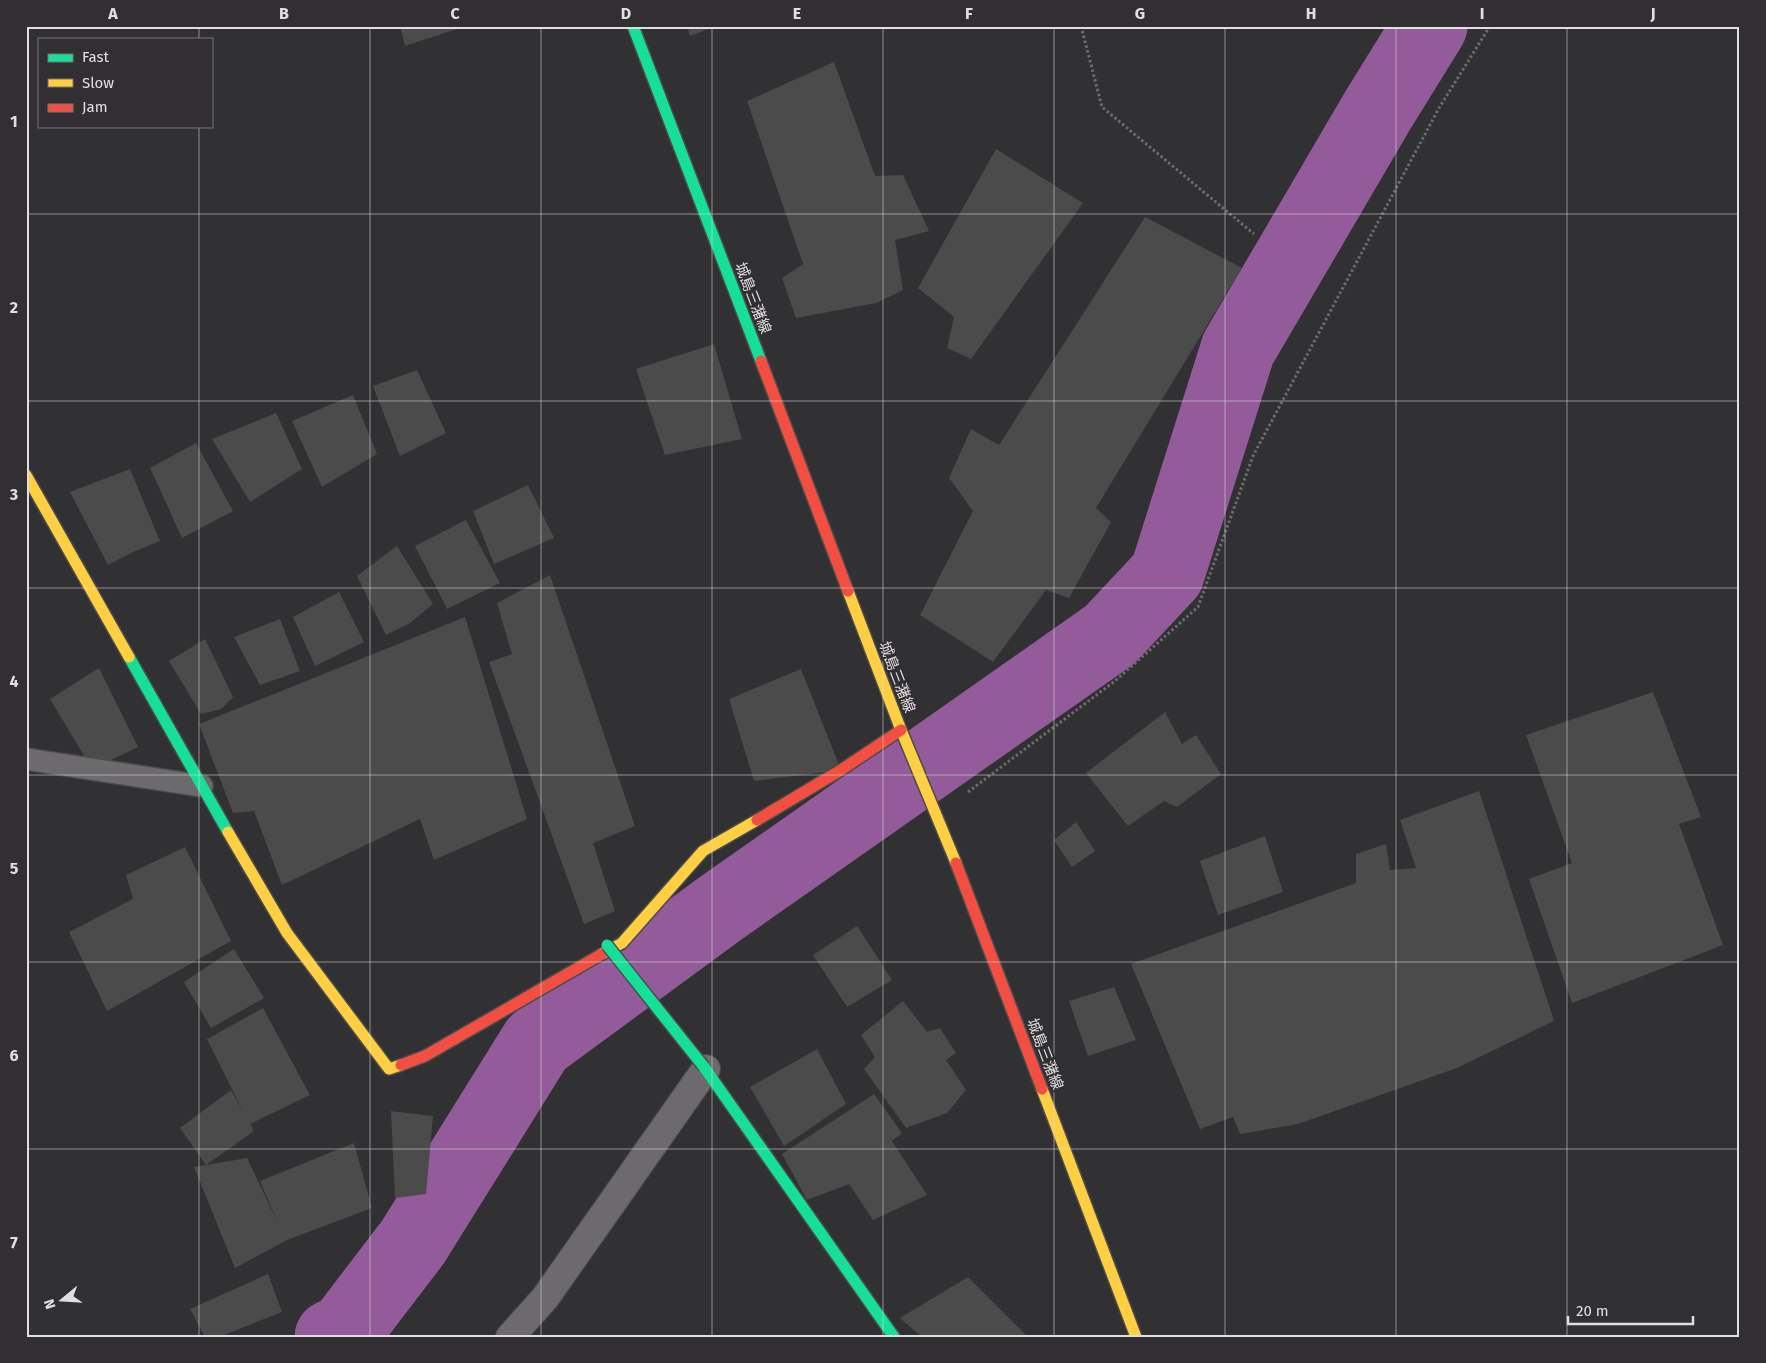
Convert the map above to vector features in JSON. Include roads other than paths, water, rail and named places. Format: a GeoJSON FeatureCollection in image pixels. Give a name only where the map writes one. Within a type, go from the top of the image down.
{"type":"FeatureCollection","features":[{"type":"Feature","properties":{"kind":"street","name":"城島三潴線"},"geometry":{"type":"LineString","coordinates":[[633,26],[901,730],[938,815],[1136,1337]]}},
{"type":"Feature","properties":{"kind":"street"},"geometry":{"type":"LineString","coordinates":[[26,474],[202,786],[287,932],[389,1069],[424,1056],[622,942],[703,851],[841,770],[901,730]]}},
{"type":"Feature","properties":{"kind":"street"},"geometry":{"type":"LineString","coordinates":[[622,942],[607,945],[705,1068],[894,1337]]}},
{"type":"Feature","properties":{"kind":"street"},"geometry":{"type":"LineString","coordinates":[[510,1337],[545,1298],[705,1068]]}},
{"type":"Feature","properties":{"kind":"lane"},"geometry":{"type":"LineString","coordinates":[[26,759],[202,786]]}},
{"type":"Feature","properties":{"kind":"waterway"},"geometry":{"type":"LineString","coordinates":[[332,1337],[345,1331],[413,1242],[537,1043],[721,908],[1110,635],[1167,574],[1238,349],[1378,110],[1430,26]]}}]}
